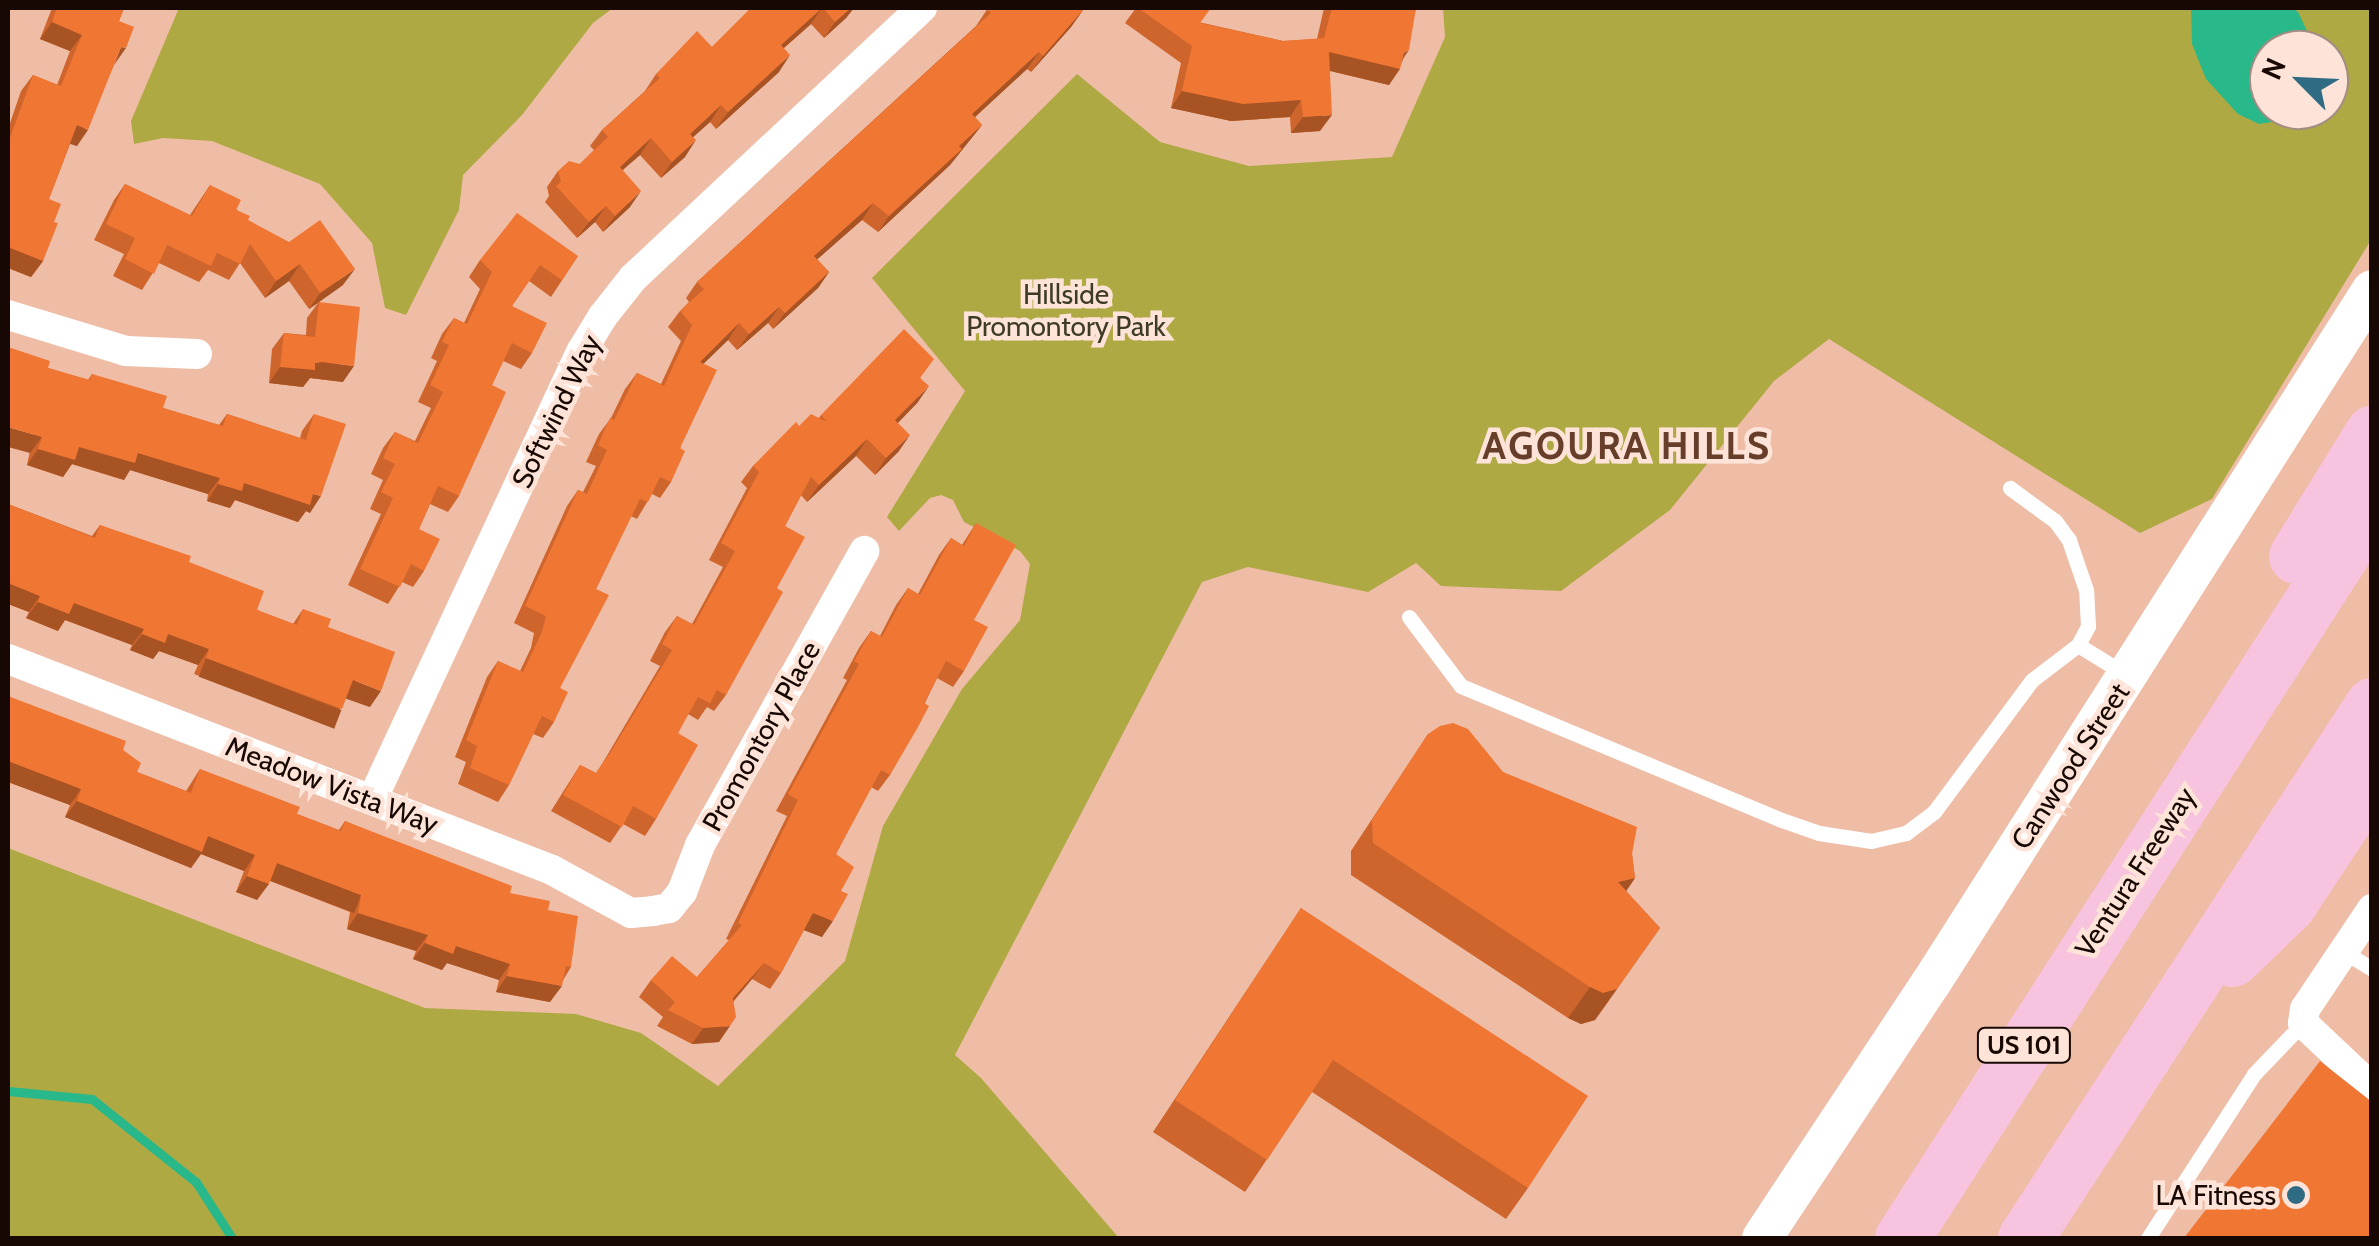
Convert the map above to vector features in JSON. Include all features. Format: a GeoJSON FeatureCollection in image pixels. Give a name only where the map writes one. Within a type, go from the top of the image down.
{"type":"FeatureCollection","features":[{"type":"Feature","properties":{"kind":"highway"},"geometry":{"type":"LineString","coordinates":[[2147,852],[2222,676],[2372,433]]}},
{"type":"Feature","properties":{"kind":"highway","name":"Ventura Freeway"},"geometry":{"type":"LineString","coordinates":[[1902,1238],[2372,507]]}},
{"type":"Feature","properties":{"kind":"highway"},"geometry":{"type":"LineString","coordinates":[[2025,1238],[2372,705]]}},
{"type":"Feature","properties":{"kind":"highway"},"geometry":{"type":"LineString","coordinates":[[2162,1028],[2288,906],[2372,778]]}},
{"type":"Feature","properties":{"kind":"street","name":"Softwind Way"},"geometry":{"type":"LineString","coordinates":[[372,800],[581,352],[603,316],[633,278],[922,8]]}},
{"type":"Feature","properties":{"kind":"street","name":"Canwood Street"},"geometry":{"type":"LineString","coordinates":[[1762,1238],[2128,676],[2372,290]]}},
{"type":"Feature","properties":{"kind":"street"},"geometry":{"type":"LineString","coordinates":[[8,315],[126,351],[197,354]]}},
{"type":"Feature","properties":{"kind":"street","name":"Promontory Place"},"geometry":{"type":"LineString","coordinates":[[653,912],[669,908],[682,892],[700,845],[864,550]]}},
{"type":"Feature","properties":{"kind":"street","name":"Meadow Vista Way"},"geometry":{"type":"LineString","coordinates":[[8,659],[552,870],[630,914],[653,912]]}},
{"type":"Feature","properties":{"kind":"street"},"geometry":{"type":"LineString","coordinates":[[2372,909],[2305,1009],[2303,1023],[2372,1088]]}},
{"type":"Feature","properties":{"kind":"lane"},"geometry":{"type":"LineString","coordinates":[[1409,618],[1461,686],[1779,819],[1820,833],[1871,841],[1906,833],[1934,812],[2032,680],[2078,645],[2088,626],[2079,561],[2054,521],[2010,488]]}},
{"type":"Feature","properties":{"kind":"lane"},"geometry":{"type":"LineString","coordinates":[[2078,645],[2128,676]]}},
{"type":"Feature","properties":{"kind":"lane"},"geometry":{"type":"LineString","coordinates":[[2344,952],[2372,969]]}},
{"type":"Feature","properties":{"kind":"lane"},"geometry":{"type":"LineString","coordinates":[[2148,1238],[2254,1074],[2303,1023]]}},
{"type":"Feature","properties":{"kind":"green space"},"geometry":{"type":"Polygon","coordinates":[[[179,8],[613,8],[593,23],[522,115],[463,175],[459,210],[406,315],[385,308],[372,243],[320,184],[212,141],[163,138],[134,144],[131,121],[179,8]]]}},
{"type":"Feature","properties":{"kind":"green space","name":"Hillside Promontory Park"},"geometry":{"type":"Polygon","coordinates":[[[1443,8],[2371,8],[2371,240],[2212,499],[2140,533],[1829,339],[1774,381],[1670,510],[1561,591],[1441,586],[1416,563],[1368,592],[1248,567],[1202,582],[955,1055],[981,1078],[1119,1238],[8,1238],[8,848],[425,1008],[576,1014],[641,1033],[718,1086],[845,961],[883,826],[962,689],[1020,620],[1030,564],[1020,551],[964,522],[953,500],[941,495],[930,498],[899,531],[887,517],[965,391],[872,278],[1077,74],[1160,142],[1249,166],[1392,157],[1445,37],[1443,8]]]}},
{"type":"Feature","properties":{"kind":"shaded area"},"geometry":{"type":"Polygon","coordinates":[[[2191,8],[2292,8],[2307,30],[2249,30],[2249,119],[2238,114],[2206,79],[2192,44],[2191,8]]]}},
{"type":"Feature","properties":{"kind":"building"},"geometry":{"type":"Polygon","coordinates":[[[57,8],[124,8],[119,21],[134,27],[126,48],[121,47],[88,130],[77,125],[49,199],[61,204],[43,261],[8,247],[8,143],[33,75],[61,86],[82,35],[52,22],[57,8]]]}},
{"type":"Feature","properties":{"kind":"building"},"geometry":{"type":"Polygon","coordinates":[[[751,8],[822,8],[781,45],[790,55],[728,112],[721,105],[690,134],[696,140],[672,162],[651,138],[620,167],[641,191],[615,216],[606,206],[589,222],[556,186],[561,182],[558,171],[569,161],[580,164],[608,137],[602,130],[660,78],[656,74],[697,31],[712,47],[751,8]]]}},
{"type":"Feature","properties":{"kind":"building"},"geometry":{"type":"Polygon","coordinates":[[[823,8],[851,8],[835,22],[823,8]]]}},
{"type":"Feature","properties":{"kind":"building"},"geometry":{"type":"Polygon","coordinates":[[[988,8],[1083,10],[1043,56],[1039,52],[972,114],[982,125],[959,146],[962,149],[889,216],[873,203],[814,256],[829,272],[785,313],[779,307],[749,334],[739,323],[700,362],[717,370],[680,448],[685,451],[671,482],[660,477],[648,502],[640,499],[596,589],[609,595],[560,688],[568,692],[554,722],[542,716],[509,785],[470,768],[477,746],[466,740],[498,661],[523,672],[542,632],[546,616],[525,606],[578,490],[587,494],[607,450],[598,445],[610,418],[614,420],[637,373],[664,386],[692,325],[680,311],[704,289],[697,282],[991,13],[988,8]]]}},
{"type":"Feature","properties":{"kind":"building"},"geometry":{"type":"Polygon","coordinates":[[[1138,8],[1211,8],[1200,23],[1283,41],[1324,38],[1332,8],[1416,8],[1409,50],[1404,53],[1400,69],[1329,52],[1332,115],[1303,117],[1301,100],[1243,104],[1182,91],[1192,46],[1138,8]]]}},
{"type":"Feature","properties":{"kind":"building"},"geometry":{"type":"Polygon","coordinates":[[[125,184],[192,216],[210,185],[241,200],[236,210],[250,216],[248,220],[289,242],[320,220],[355,269],[320,293],[300,264],[276,281],[250,244],[240,264],[217,253],[211,266],[167,245],[154,274],[125,259],[135,238],[106,224],[125,184]]]}},
{"type":"Feature","properties":{"kind":"building"},"geometry":{"type":"Polygon","coordinates":[[[517,213],[578,256],[562,280],[540,265],[512,306],[547,323],[532,353],[512,343],[492,385],[506,392],[459,496],[438,486],[419,529],[440,539],[424,571],[411,564],[400,587],[360,569],[393,498],[381,492],[395,464],[383,458],[395,432],[418,443],[443,392],[430,385],[449,345],[442,342],[454,318],[467,324],[492,272],[480,260],[517,213]]]}},
{"type":"Feature","properties":{"kind":"building"},"geometry":{"type":"Polygon","coordinates":[[[319,302],[360,307],[354,366],[322,362],[315,363],[315,370],[280,367],[284,333],[315,337],[319,302]]]}},
{"type":"Feature","properties":{"kind":"building"},"geometry":{"type":"Polygon","coordinates":[[[904,329],[934,359],[920,378],[929,386],[895,420],[910,435],[886,458],[867,439],[819,485],[811,477],[785,526],[805,537],[777,588],[783,592],[726,695],[717,690],[710,703],[698,697],[678,733],[698,745],[656,819],[633,806],[622,827],[563,795],[580,765],[596,773],[612,750],[672,650],[662,644],[677,616],[694,625],[735,551],[721,543],[759,472],[753,466],[796,422],[799,426],[811,414],[827,422],[821,415],[904,329]]]}},
{"type":"Feature","properties":{"kind":"building"},"geometry":{"type":"Polygon","coordinates":[[[8,347],[50,361],[48,368],[90,380],[92,374],[167,396],[163,408],[223,426],[227,414],[306,440],[314,414],[346,424],[321,496],[313,494],[310,505],[244,483],[242,491],[218,484],[220,478],[138,453],[135,463],[79,447],[75,460],[38,449],[42,437],[8,427],[8,347]]]}},
{"type":"Feature","properties":{"kind":"building"},"geometry":{"type":"Polygon","coordinates":[[[8,504],[95,538],[100,525],[191,556],[189,562],[264,591],[257,610],[297,625],[303,609],[331,619],[328,627],[395,652],[381,691],[353,680],[342,709],[206,658],[209,649],[168,634],[165,643],[142,634],[144,629],[74,603],[69,614],[38,602],[40,596],[8,583],[8,504]]]}},
{"type":"Feature","properties":{"kind":"building"},"geometry":{"type":"Polygon","coordinates":[[[976,523],[1016,545],[974,620],[988,627],[964,671],[946,661],[924,703],[929,706],[918,727],[890,775],[881,770],[836,854],[854,867],[841,891],[848,894],[833,921],[813,913],[781,973],[764,963],[733,998],[736,1017],[730,1026],[703,1028],[668,1010],[675,1002],[651,980],[672,956],[697,977],[742,925],[738,923],[798,800],[788,794],[859,664],[854,661],[871,631],[882,637],[908,588],[920,595],[951,538],[964,546],[976,523]]]}},
{"type":"Feature","properties":{"kind":"building"},"geometry":{"type":"Polygon","coordinates":[[[8,696],[126,741],[123,750],[141,763],[137,772],[191,793],[200,769],[300,807],[297,814],[341,831],[345,821],[512,886],[510,893],[550,901],[548,910],[578,916],[571,967],[566,966],[562,986],[507,976],[510,964],[456,946],[453,954],[425,943],[428,935],[358,913],[361,895],[277,863],[269,884],[247,876],[255,855],[208,836],[202,852],[77,801],[81,789],[8,761],[8,696]]]}},
{"type":"Feature","properties":{"kind":"building"},"geometry":{"type":"Polygon","coordinates":[[[1453,723],[1468,729],[1503,772],[1637,827],[1632,854],[1635,878],[1618,882],[1660,928],[1617,989],[1603,993],[1590,987],[1373,843],[1372,820],[1428,734],[1453,723]]]}},
{"type":"Feature","properties":{"kind":"building"},"geometry":{"type":"Polygon","coordinates":[[[1301,908],[1588,1096],[1528,1188],[1333,1060],[1267,1160],[1175,1100],[1301,908]]]}},
{"type":"Feature","properties":{"kind":"building","name":"LA Fitness"},"geometry":{"type":"Polygon","coordinates":[[[2320,1061],[2372,1102],[2372,1238],[2184,1238],[2320,1061]]]}},
{"type":"Feature","properties":{"kind":"waterway"},"geometry":{"type":"LineString","coordinates":[[8,1091],[92,1099],[196,1182],[232,1238]]}},
{"type":"Feature","properties":{"kind":"place","name":"LA Fitness"},"geometry":{"type":"Point","coordinates":[2296,1195]}},
{"type":"Feature","properties":{"kind":"district","name":"AGOURA HILLS"},"geometry":{"type":"Point","coordinates":[1627,446]}}]}
